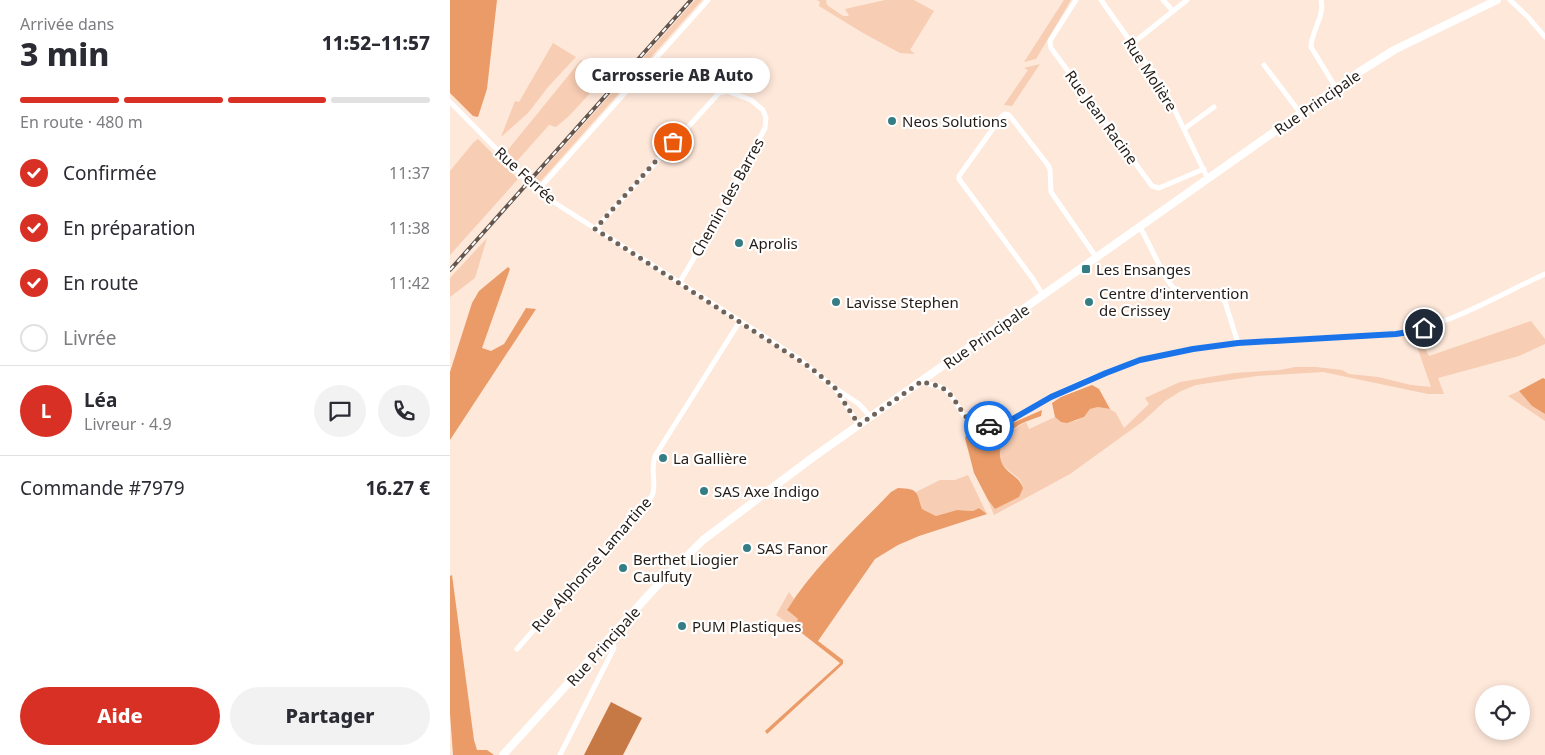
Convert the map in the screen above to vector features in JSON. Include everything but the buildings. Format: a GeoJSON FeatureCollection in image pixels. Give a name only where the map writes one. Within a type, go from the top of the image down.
{"type":"FeatureCollection","features":[{"type":"Feature","properties":{"kind":"street"},"geometry":{"type":"LineString","coordinates":[[538,190],[708,0]]}},
{"type":"Feature","properties":{"kind":"street","name":"Rue Jean Racine"},"geometry":{"type":"LineString","coordinates":[[1076,0],[1050,41],[1052,48],[1152,186],[1159,188],[1204,169]]}},
{"type":"Feature","properties":{"kind":"street","name":"Rue Molière"},"geometry":{"type":"LineString","coordinates":[[1101,0],[1165,90],[1208,179]]}},
{"type":"Feature","properties":{"kind":"street"},"geometry":{"type":"LineString","coordinates":[[1163,0],[1173,11]]}},
{"type":"Feature","properties":{"kind":"street"},"geometry":{"type":"LineString","coordinates":[[1133,43],[1186,0]]}},
{"type":"Feature","properties":{"kind":"street"},"geometry":{"type":"LineString","coordinates":[[1321,0],[1322,11],[1311,47],[1336,88]]}},
{"type":"Feature","properties":{"kind":"street","name":"Rue Principale"},"geometry":{"type":"LineString","coordinates":[[504,755],[654,589],[703,540],[859,425],[1336,88],[1394,50],[1497,0]]}},
{"type":"Feature","properties":{"kind":"street"},"geometry":{"type":"LineString","coordinates":[[1510,0],[1545,37]]}},
{"type":"Feature","properties":{"kind":"street"},"geometry":{"type":"LineString","coordinates":[[1264,65],[1301,114]]}},
{"type":"Feature","properties":{"kind":"street","name":"Chemin des Barres"},"geometry":{"type":"LineString","coordinates":[[595,229],[719,93],[727,91],[751,100],[763,110],[766,118],[764,128],[680,282]]}},
{"type":"Feature","properties":{"kind":"street","name":"Rue Ferrée"},"geometry":{"type":"LineString","coordinates":[[450,102],[538,190],[595,229],[804,363],[835,388],[859,404],[871,417]]}},
{"type":"Feature","properties":{"kind":"street"},"geometry":{"type":"LineString","coordinates":[[1184,129],[1214,107]]}},
{"type":"Feature","properties":{"kind":"street"},"geometry":{"type":"LineString","coordinates":[[1044,295],[960,183],[959,176],[1002,116],[1009,114],[1048,165],[1051,192],[1096,256]]}},
{"type":"Feature","properties":{"kind":"street"},"geometry":{"type":"LineString","coordinates":[[1139,226],[1164,273],[1175,289],[1185,292],[1210,292],[1221,297],[1225,302],[1238,343]]}},
{"type":"Feature","properties":{"kind":"street"},"geometry":{"type":"LineString","coordinates":[[922,381],[924,383],[936,384],[946,390],[967,419],[980,426],[995,425],[1011,420],[1051,397],[1140,360],[1193,349],[1238,343],[1396,334],[1415,331],[1464,312],[1545,274]]}},
{"type":"Feature","properties":{"kind":"street","name":"Rue Alphonse Lamartine"},"geometry":{"type":"LineString","coordinates":[[517,649],[652,496],[655,489],[652,470],[655,456],[740,321]]}},
{"type":"Feature","properties":{"kind":"street","name":"Rue Ferrée"},"geometry":{"type":"LineString","coordinates":[[835,388],[859,425]]}},
{"type":"Feature","properties":{"kind":"street"},"geometry":{"type":"LineString","coordinates":[[560,755],[614,648],[612,641],[608,639]]}},
{"type":"Feature","properties":{"kind":"shaded area"},"geometry":{"type":"Polygon","coordinates":[[[450,0],[497,0],[487,89],[478,117],[473,116],[450,93],[450,0]]]}},
{"type":"Feature","properties":{"kind":"shaded area"},"geometry":{"type":"Polygon","coordinates":[[[695,0],[702,0],[539,183],[534,180],[695,0]]]}},
{"type":"Feature","properties":{"kind":"shaded area"},"geometry":{"type":"Polygon","coordinates":[[[817,0],[826,0],[827,5],[843,16],[849,16],[845,9],[885,0],[914,0],[934,11],[910,50],[915,54],[900,53],[819,6],[820,2],[817,0]]]}},
{"type":"Feature","properties":{"kind":"shaded area"},"geometry":{"type":"Polygon","coordinates":[[[1064,0],[1071,0],[1036,59],[1024,62],[1064,0]]]}},
{"type":"Feature","properties":{"kind":"shaded area"},"geometry":{"type":"Polygon","coordinates":[[[553,43],[576,57],[548,87],[528,113],[501,137],[515,101],[519,102],[553,43]]]}},
{"type":"Feature","properties":{"kind":"shaded area"},"geometry":{"type":"Polygon","coordinates":[[[581,60],[607,75],[569,116],[556,127],[549,125],[516,162],[507,151],[581,60]]]}},
{"type":"Feature","properties":{"kind":"shaded area"},"geometry":{"type":"Polygon","coordinates":[[[1040,64],[1012,106],[1004,105],[1028,70],[1024,68],[1040,64]]]}},
{"type":"Feature","properties":{"kind":"shaded area"},"geometry":{"type":"Polygon","coordinates":[[[478,139],[518,179],[450,255],[450,171],[478,139]]]}},
{"type":"Feature","properties":{"kind":"shaded area"},"geometry":{"type":"Polygon","coordinates":[[[487,238],[475,278],[450,297],[450,278],[487,238]]]}},
{"type":"Feature","properties":{"kind":"shaded area"},"geometry":{"type":"Polygon","coordinates":[[[508,267],[510,269],[482,348],[491,351],[504,344],[526,308],[536,309],[450,440],[450,372],[472,303],[479,291],[508,267]]]}},
{"type":"Feature","properties":{"kind":"shaded area"},"geometry":{"type":"Polygon","coordinates":[[[1531,321],[1545,339],[1545,344],[1519,356],[1438,378],[1444,394],[1428,394],[1323,372],[1257,376],[1196,385],[1181,391],[1165,401],[1142,422],[1070,474],[994,515],[988,500],[995,509],[1023,488],[1019,479],[1001,462],[999,453],[1010,434],[1026,422],[1029,429],[1055,417],[1061,422],[1075,421],[1084,417],[1090,409],[1098,407],[1110,409],[1116,413],[1124,428],[1149,404],[1145,398],[1180,382],[1234,373],[1280,370],[1295,367],[1342,370],[1349,374],[1378,377],[1411,385],[1431,387],[1413,335],[1418,334],[1429,356],[1531,321]]]}},
{"type":"Feature","properties":{"kind":"shaded area"},"geometry":{"type":"Polygon","coordinates":[[[1543,378],[1545,379],[1545,414],[1532,406],[1519,391],[1543,378]]]}},
{"type":"Feature","properties":{"kind":"shaded area"},"geometry":{"type":"Polygon","coordinates":[[[1092,385],[1099,389],[1110,409],[1098,407],[1090,409],[1084,417],[1067,423],[1061,422],[1055,417],[1052,403],[1061,397],[1092,385]]]}},
{"type":"Feature","properties":{"kind":"shaded area"},"geometry":{"type":"Polygon","coordinates":[[[1519,391],[1532,406],[1545,414],[1545,421],[1508,396],[1519,391]]]}},
{"type":"Feature","properties":{"kind":"shaded area"},"geometry":{"type":"Polygon","coordinates":[[[1042,410],[1041,416],[1016,427],[1003,440],[1000,452],[1002,463],[1023,488],[1019,497],[995,509],[988,500],[974,473],[965,438],[968,430],[971,429],[978,436],[990,438],[996,434],[997,430],[1042,410]]]}},
{"type":"Feature","properties":{"kind":"shaded area"},"geometry":{"type":"Polygon","coordinates":[[[968,475],[987,514],[979,508],[973,511],[957,510],[936,516],[922,509],[916,492],[940,480],[955,480],[968,475]]]}},
{"type":"Feature","properties":{"kind":"shaded area"},"geometry":{"type":"Polygon","coordinates":[[[898,488],[910,489],[916,492],[922,509],[936,516],[957,510],[973,511],[979,508],[987,514],[919,536],[898,545],[875,559],[818,641],[843,660],[843,664],[767,734],[765,731],[840,663],[794,627],[798,619],[787,610],[822,563],[891,492],[898,488]]]}},
{"type":"Feature","properties":{"kind":"shaded area"},"geometry":{"type":"Polygon","coordinates":[[[452,575],[474,740],[477,750],[487,750],[494,755],[453,755],[450,714],[450,576],[452,575]]]}},
{"type":"Feature","properties":{"kind":"shaded area"},"geometry":{"type":"Polygon","coordinates":[[[789,592],[794,599],[787,610],[798,619],[794,627],[776,615],[789,592]]]}},
{"type":"Feature","properties":{"kind":"shaded area"},"geometry":{"type":"Polygon","coordinates":[[[611,702],[642,718],[623,755],[584,755],[611,702]]]}},
{"type":"Feature","properties":{"kind":"railway"},"geometry":{"type":"LineString","coordinates":[[450,270],[691,0]]}},
{"type":"Feature","properties":{"kind":"way so far"},"geometry":{"type":"LineString","coordinates":[[673,142],[595,229],[798,358],[835,388],[859,425],[922,381],[924,383],[936,384],[946,390],[970,422],[980,426],[989,426]]}},
{"type":"Feature","properties":{"kind":"place","name":"Neos Solutions"},"geometry":{"type":"Point","coordinates":[892,121]}},
{"type":"Feature","properties":{"kind":"place","name":"Carrosserie AB Auto"},"geometry":{"type":"Point","coordinates":[673,142]}},
{"type":"Feature","properties":{"kind":"place","name":"Aprolis"},"geometry":{"type":"Point","coordinates":[739,243]}},
{"type":"Feature","properties":{"kind":"place","name":"Les Ensanges"},"geometry":{"type":"Point","coordinates":[1086,269]}},
{"type":"Feature","properties":{"kind":"place","name":"Lavisse Stephen"},"geometry":{"type":"Point","coordinates":[836,302]}},
{"type":"Feature","properties":{"kind":"place","name":"Centre d'intervention de Crissey"},"geometry":{"type":"Point","coordinates":[1089,302]}},
{"type":"Feature","properties":{"kind":"place","name":"La Gallière"},"geometry":{"type":"Point","coordinates":[663,458]}},
{"type":"Feature","properties":{"kind":"place","name":"SAS Axe Indigo"},"geometry":{"type":"Point","coordinates":[704,491]}},
{"type":"Feature","properties":{"kind":"place","name":"SAS Fanor"},"geometry":{"type":"Point","coordinates":[747,548]}},
{"type":"Feature","properties":{"kind":"place","name":"Berthet Liogier Caulfuty"},"geometry":{"type":"Point","coordinates":[623,568]}},
{"type":"Feature","properties":{"kind":"place","name":"PUM Plastiques"},"geometry":{"type":"Point","coordinates":[682,626]}},
{"type":"Feature","properties":{"kind":"route"},"geometry":{"type":"LineString","coordinates":[[989,426],[1011,420],[1051,397],[1140,360],[1193,349],[1238,343],[1396,334],[1424,328]]}}]}
